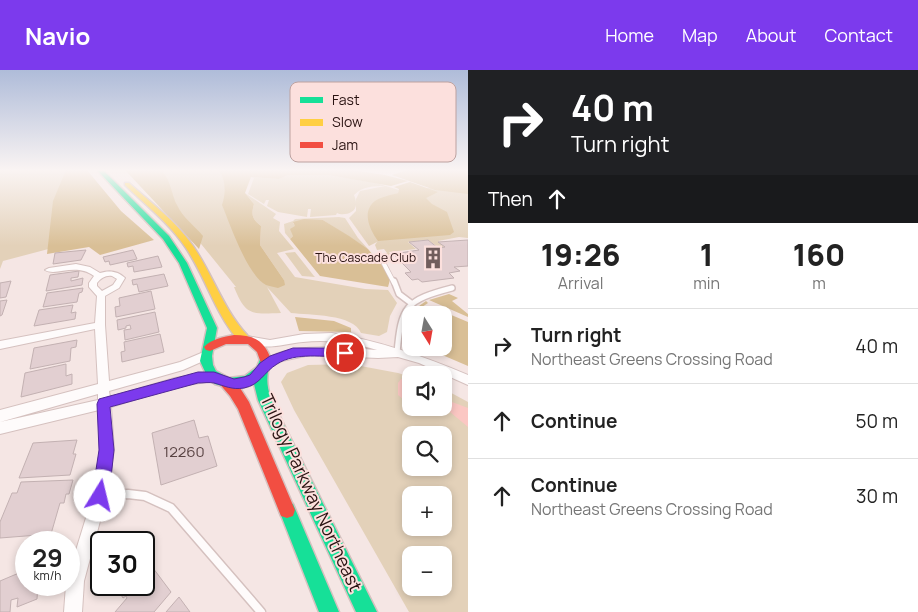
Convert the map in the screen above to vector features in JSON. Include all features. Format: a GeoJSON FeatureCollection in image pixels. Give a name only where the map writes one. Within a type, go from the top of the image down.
{"type":"FeatureCollection","features":[{"type":"Feature","properties":{"kind":"street"},"geometry":{"type":"LineString","coordinates":[[125,195],[166,238],[183,263],[212,328],[213,334],[206,362],[208,371],[219,380]]}},
{"type":"Feature","properties":{"kind":"street"},"geometry":{"type":"LineString","coordinates":[[138,195],[188,245],[207,276],[229,324],[263,352],[265,359],[263,370]]}},
{"type":"Feature","properties":{"kind":"street"},"geometry":{"type":"LineString","coordinates":[[49,270],[77,266],[89,268],[99,276]]}},
{"type":"Feature","properties":{"kind":"street"},"geometry":{"type":"LineString","coordinates":[[73,612],[75,581],[100,496],[107,450],[103,404],[100,325],[101,295],[93,283],[99,276],[112,274],[121,278],[116,287],[101,295]]}},
{"type":"Feature","properties":{"kind":"street"},"geometry":{"type":"LineString","coordinates":[[0,345],[100,325]]}},
{"type":"Feature","properties":{"kind":"street"},"geometry":{"type":"LineString","coordinates":[[0,416],[183,366],[226,338],[248,339],[270,344],[304,338],[332,337],[379,346],[440,367],[468,380]]}},
{"type":"Feature","properties":{"kind":"street"},"geometry":{"type":"LineString","coordinates":[[0,428],[103,404],[188,380],[206,377],[234,384],[245,383],[274,359],[293,353],[397,353]]}},
{"type":"Feature","properties":{"kind":"street","name":"Trilogy Parkway Northeast"},"geometry":{"type":"LineString","coordinates":[[263,370],[260,384],[265,400],[367,612]]}},
{"type":"Feature","properties":{"kind":"street","name":"Trilogy Parkway Northeast"},"geometry":{"type":"LineString","coordinates":[[219,380],[235,392],[244,406],[329,612]]}},
{"type":"Feature","properties":{"kind":"lane"},"geometry":{"type":"LineString","coordinates":[[384,264],[394,276],[394,289],[411,303]]}},
{"type":"Feature","properties":{"kind":"lane"},"geometry":{"type":"LineString","coordinates":[[397,353],[400,322],[406,308],[429,293],[452,288]]}},
{"type":"Feature","properties":{"kind":"lane"},"geometry":{"type":"LineString","coordinates":[[100,496],[145,496],[171,508],[261,612]]}},
{"type":"Feature","properties":{"kind":"shaded area"},"geometry":{"type":"Polygon","coordinates":[[[0,195],[71,195],[56,247],[3,261],[0,269],[0,195]]]}},
{"type":"Feature","properties":{"kind":"shaded area"},"geometry":{"type":"Polygon","coordinates":[[[55,195],[108,195],[121,211],[154,240],[100,255],[89,247],[47,254],[53,201],[55,195]]]}},
{"type":"Feature","properties":{"kind":"shaded area"},"geometry":{"type":"Polygon","coordinates":[[[149,195],[173,195],[179,209],[203,236],[199,249],[149,195]]]}},
{"type":"Feature","properties":{"kind":"shaded area"},"geometry":{"type":"Polygon","coordinates":[[[167,195],[237,195],[272,281],[284,280],[260,245],[261,226],[253,217],[254,204],[247,195],[248,195],[276,214],[273,218],[280,222],[279,231],[294,249],[277,253],[295,277],[365,289],[388,290],[397,303],[390,316],[387,332],[379,336],[361,333],[350,322],[341,319],[291,313],[267,287],[281,313],[256,313],[251,311],[242,303],[234,287],[236,287],[176,213],[167,195]]]}},
{"type":"Feature","properties":{"kind":"shaded area"},"geometry":{"type":"Polygon","coordinates":[[[247,195],[254,204],[253,216],[261,226],[260,245],[284,280],[285,285],[278,288],[266,285],[252,271],[234,236],[222,205],[224,196],[247,195]]]}},
{"type":"Feature","properties":{"kind":"shaded area"},"geometry":{"type":"Polygon","coordinates":[[[250,195],[354,195],[356,200],[358,195],[392,195],[375,202],[401,195],[468,195],[468,238],[459,237],[438,241],[444,247],[438,247],[428,240],[408,242],[416,249],[389,252],[393,257],[383,254],[387,253],[384,249],[377,250],[375,245],[377,242],[369,246],[349,218],[356,211],[356,207],[349,213],[310,217],[311,209],[308,209],[307,217],[278,212],[267,206],[269,200],[266,200],[264,204],[250,195]]]}},
{"type":"Feature","properties":{"kind":"shaded area"},"geometry":{"type":"Polygon","coordinates":[[[390,195],[431,195],[426,198],[432,204],[447,212],[454,232],[450,235],[378,241],[368,221],[368,210],[380,198],[390,195]]]}},
{"type":"Feature","properties":{"kind":"shaded area"},"geometry":{"type":"Polygon","coordinates":[[[345,218],[368,249],[323,220],[293,223],[296,226],[290,239],[285,233],[284,224],[295,219],[345,218]]]}},
{"type":"Feature","properties":{"kind":"shaded area"},"geometry":{"type":"Polygon","coordinates":[[[304,219],[323,220],[368,249],[391,276],[388,287],[320,276],[290,239],[293,236],[290,229],[295,226],[293,222],[304,219]]]}},
{"type":"Feature","properties":{"kind":"shaded area"},"geometry":{"type":"Polygon","coordinates":[[[295,252],[315,277],[302,276],[285,253],[295,252]]]}},
{"type":"Feature","properties":{"kind":"shaded area"},"geometry":{"type":"Polygon","coordinates":[[[449,294],[458,298],[452,301],[468,314],[468,317],[452,310],[452,306],[443,306],[429,300],[449,294]]]}},
{"type":"Feature","properties":{"kind":"shaded area"},"geometry":{"type":"Polygon","coordinates":[[[426,301],[428,303],[424,306],[419,306],[426,301]]]}},
{"type":"Feature","properties":{"kind":"shaded area"},"geometry":{"type":"Polygon","coordinates":[[[452,315],[468,322],[468,366],[445,356],[452,356],[452,315]]]}},
{"type":"Feature","properties":{"kind":"shaded area"},"geometry":{"type":"Polygon","coordinates":[[[295,317],[334,321],[351,328],[351,332],[299,331],[295,317]]]}},
{"type":"Feature","properties":{"kind":"shaded area"},"geometry":{"type":"Polygon","coordinates":[[[350,364],[402,374],[402,416],[452,416],[452,393],[468,402],[468,612],[409,612],[294,410],[281,382],[287,373],[308,365],[350,364]]]}},
{"type":"Feature","properties":{"kind":"shaded area"},"geometry":{"type":"Polygon","coordinates":[[[402,380],[402,398],[398,395],[398,383],[402,380]]]}},
{"type":"Feature","properties":{"kind":"shaded area"},"geometry":{"type":"Polygon","coordinates":[[[452,402],[468,408],[468,427],[452,414],[452,402]]]}},
{"type":"Feature","properties":{"kind":"building","name":"The Cascade Club"},"geometry":{"type":"Polygon","coordinates":[[[428,240],[438,248],[445,247],[438,242],[468,240],[468,266],[454,267],[460,271],[449,273],[454,278],[422,282],[418,279],[412,280],[405,273],[411,272],[393,254],[419,250],[409,242],[428,240]]]}},
{"type":"Feature","properties":{"kind":"building"},"geometry":{"type":"Polygon","coordinates":[[[86,250],[81,260],[53,264],[55,253],[86,250]]]}},
{"type":"Feature","properties":{"kind":"building"},"geometry":{"type":"Polygon","coordinates":[[[133,250],[137,259],[110,265],[109,261],[105,262],[103,257],[133,250]]]}},
{"type":"Feature","properties":{"kind":"building"},"geometry":{"type":"Polygon","coordinates":[[[158,256],[162,267],[134,272],[133,266],[128,267],[127,263],[158,256]]]}},
{"type":"Feature","properties":{"kind":"building"},"geometry":{"type":"Polygon","coordinates":[[[79,271],[78,277],[71,278],[71,281],[83,278],[82,285],[46,291],[50,275],[79,271]]]}},
{"type":"Feature","properties":{"kind":"building"},"geometry":{"type":"Polygon","coordinates":[[[164,274],[168,286],[139,292],[137,284],[133,285],[132,280],[164,274]]]}},
{"type":"Feature","properties":{"kind":"building"},"geometry":{"type":"Polygon","coordinates":[[[11,281],[6,297],[0,298],[0,283],[11,281]]]}},
{"type":"Feature","properties":{"kind":"building"},"geometry":{"type":"Polygon","coordinates":[[[83,288],[82,292],[79,293],[77,302],[43,307],[47,293],[83,288]]]}},
{"type":"Feature","properties":{"kind":"building"},"geometry":{"type":"Polygon","coordinates":[[[151,291],[155,309],[116,317],[115,307],[120,306],[119,298],[151,291]]]}},
{"type":"Feature","properties":{"kind":"building"},"geometry":{"type":"Polygon","coordinates":[[[7,300],[2,315],[0,316],[0,301],[7,300]]]}},
{"type":"Feature","properties":{"kind":"building"},"geometry":{"type":"Polygon","coordinates":[[[73,305],[71,313],[76,312],[75,319],[34,326],[39,310],[73,305]]]}},
{"type":"Feature","properties":{"kind":"building"},"geometry":{"type":"Polygon","coordinates":[[[155,312],[159,332],[125,340],[124,330],[131,329],[130,325],[118,330],[117,320],[155,312]]]}},
{"type":"Feature","properties":{"kind":"building"},"geometry":{"type":"Polygon","coordinates":[[[160,334],[164,352],[122,362],[121,352],[125,351],[124,342],[160,334]]]}},
{"type":"Feature","properties":{"kind":"building"},"geometry":{"type":"Polygon","coordinates":[[[77,340],[76,347],[71,348],[70,361],[30,369],[34,348],[77,340]]]}},
{"type":"Feature","properties":{"kind":"building"},"geometry":{"type":"Polygon","coordinates":[[[66,364],[66,376],[72,374],[72,384],[21,397],[25,373],[66,364]]]}},
{"type":"Feature","properties":{"kind":"building"},"geometry":{"type":"Polygon","coordinates":[[[194,420],[199,438],[208,436],[217,466],[161,485],[152,433],[194,420]]]}},
{"type":"Feature","properties":{"kind":"building"},"geometry":{"type":"Polygon","coordinates":[[[77,440],[73,454],[76,454],[70,475],[19,478],[33,443],[77,440]]]}},
{"type":"Feature","properties":{"kind":"building"},"geometry":{"type":"Polygon","coordinates":[[[73,480],[64,503],[60,503],[52,531],[15,531],[15,537],[0,538],[0,522],[12,493],[17,493],[21,482],[73,480]]]}},
{"type":"Feature","properties":{"kind":"building"},"geometry":{"type":"Polygon","coordinates":[[[155,571],[171,592],[154,612],[115,612],[127,598],[126,596],[155,596],[155,571]]]}},
{"type":"Feature","properties":{"kind":"building"},"geometry":{"type":"Polygon","coordinates":[[[15,575],[15,596],[37,596],[37,599],[17,607],[18,598],[11,600],[10,612],[0,612],[0,581],[15,575]]]}},
{"type":"Feature","properties":{"kind":"building"},"geometry":{"type":"Polygon","coordinates":[[[179,597],[190,612],[166,612],[179,597]]]}},
{"type":"Feature","properties":{"kind":"traffic: fast"},"geometry":{"type":"LineString","coordinates":[[125,195],[166,238],[183,263],[212,328],[206,356],[207,366],[212,375],[219,380],[229,383],[248,381],[262,369],[265,360]]}},
{"type":"Feature","properties":{"kind":"traffic: fast"},"geometry":{"type":"LineString","coordinates":[[261,373],[260,385],[265,400],[367,612]]}},
{"type":"Feature","properties":{"kind":"traffic: fast"},"geometry":{"type":"LineString","coordinates":[[287,510],[329,612]]}},
{"type":"Feature","properties":{"kind":"traffic: slow"},"geometry":{"type":"LineString","coordinates":[[139,195],[167,221],[189,246],[227,317],[243,338]]}},
{"type":"Feature","properties":{"kind":"traffic: jam"},"geometry":{"type":"LineString","coordinates":[[210,347],[225,340],[243,339],[258,345],[265,360]]}},
{"type":"Feature","properties":{"kind":"traffic: jam"},"geometry":{"type":"LineString","coordinates":[[224,382],[235,392],[244,406],[287,510]]}},
{"type":"Feature","properties":{"kind":"place","name":"The Cascade Club"},"geometry":{"type":"Point","coordinates":[433,258]}},
{"type":"Feature","properties":{"kind":"route"},"geometry":{"type":"LineString","coordinates":[[100,496],[107,450],[103,404],[198,378],[214,378],[234,384],[245,383],[254,379],[274,359],[293,353],[345,353]]}}]}
